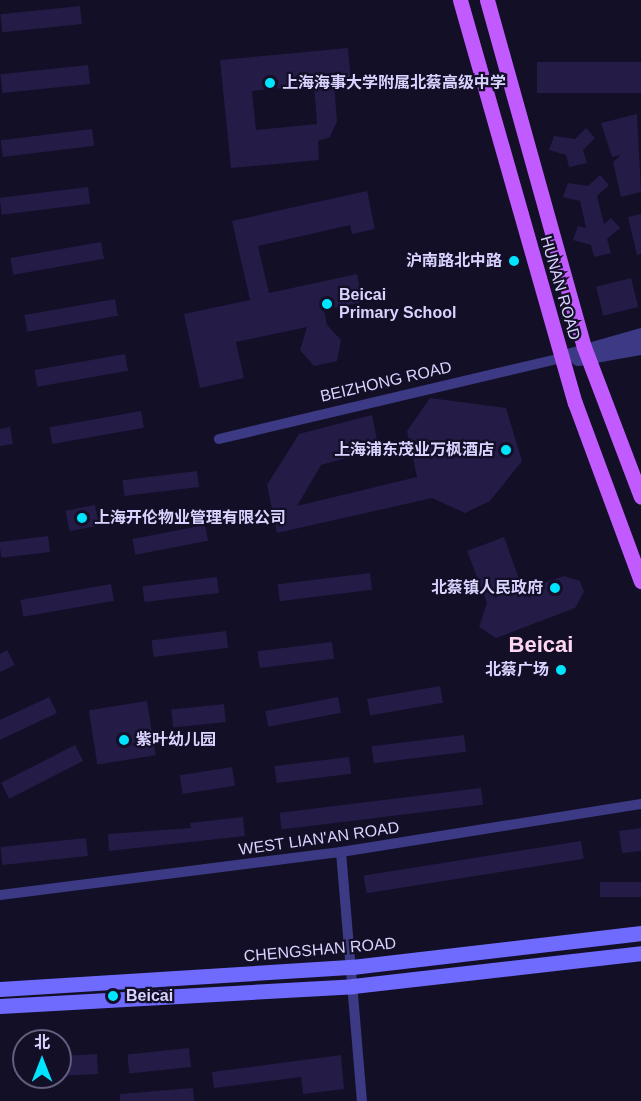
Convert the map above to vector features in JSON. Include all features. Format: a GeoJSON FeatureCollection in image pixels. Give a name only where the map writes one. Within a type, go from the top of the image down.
{"type":"FeatureCollection","features":[{"type":"Feature","properties":{"kind":"main road","name":"HUNAN ROAD"},"geometry":{"type":"LineString","coordinates":[[460,0],[561,358],[641,580]]}},
{"type":"Feature","properties":{"kind":"main road","name":"HUNAN ROAD"},"geometry":{"type":"LineString","coordinates":[[487,0],[586,353],[641,497]]}},
{"type":"Feature","properties":{"kind":"main road","name":"CHENGSHAN ROAD"},"geometry":{"type":"LineString","coordinates":[[0,989],[352,967],[641,933]]}},
{"type":"Feature","properties":{"kind":"main road"},"geometry":{"type":"LineString","coordinates":[[0,1006],[353,986],[641,953]]}},
{"type":"Feature","properties":{"kind":"street","name":"BEIZHONG ROAD"},"geometry":{"type":"LineString","coordinates":[[586,353],[641,334]]}},
{"type":"Feature","properties":{"kind":"street","name":"BEIZHONG ROAD"},"geometry":{"type":"LineString","coordinates":[[219,439],[561,358],[586,353],[641,348]]}},
{"type":"Feature","properties":{"kind":"street","name":"WEST LIAN'AN ROAD"},"geometry":{"type":"LineString","coordinates":[[0,895],[341,852],[641,804]]}},
{"type":"Feature","properties":{"kind":"street"},"geometry":{"type":"LineString","coordinates":[[341,852],[362,1101]]}},
{"type":"Feature","properties":{"kind":"building"},"geometry":{"type":"Polygon","coordinates":[[[80,6],[82,24],[2,32],[0,14],[80,6]]]}},
{"type":"Feature","properties":{"kind":"building"},"geometry":{"type":"Polygon","coordinates":[[[348,48],[351,81],[334,83],[337,121],[330,137],[318,141],[319,160],[231,168],[220,60],[348,48]],[[314,85],[252,91],[256,130],[317,124],[314,85]]]}},
{"type":"Feature","properties":{"kind":"building"},"geometry":{"type":"Polygon","coordinates":[[[537,62],[641,62],[641,93],[537,93],[537,62]]]}},
{"type":"Feature","properties":{"kind":"building"},"geometry":{"type":"Polygon","coordinates":[[[88,65],[90,84],[2,93],[0,74],[88,65]]]}},
{"type":"Feature","properties":{"kind":"building"},"geometry":{"type":"Polygon","coordinates":[[[637,114],[641,192],[621,197],[613,162],[621,155],[612,157],[601,123],[637,114]]]}},
{"type":"Feature","properties":{"kind":"building"},"geometry":{"type":"Polygon","coordinates":[[[586,128],[595,138],[583,150],[587,163],[569,167],[566,155],[549,150],[554,136],[575,139],[586,128]]]}},
{"type":"Feature","properties":{"kind":"building"},"geometry":{"type":"Polygon","coordinates":[[[92,129],[94,146],[3,157],[1,140],[92,129]]]}},
{"type":"Feature","properties":{"kind":"building"},"geometry":{"type":"Polygon","coordinates":[[[600,175],[609,185],[597,196],[604,224],[611,218],[620,228],[607,239],[611,253],[594,257],[591,245],[573,240],[578,226],[586,228],[580,201],[563,197],[568,183],[588,186],[600,175]]]}},
{"type":"Feature","properties":{"kind":"building"},"geometry":{"type":"Polygon","coordinates":[[[88,187],[90,204],[2,215],[0,198],[88,187]]]}},
{"type":"Feature","properties":{"kind":"building"},"geometry":{"type":"Polygon","coordinates":[[[367,191],[375,229],[352,234],[350,225],[258,246],[269,293],[357,274],[363,302],[324,310],[327,325],[341,340],[337,361],[314,366],[300,350],[307,327],[236,342],[244,378],[200,388],[184,314],[250,300],[232,221],[367,191]]]}},
{"type":"Feature","properties":{"kind":"building"},"geometry":{"type":"Polygon","coordinates":[[[641,214],[641,254],[637,255],[628,217],[641,214]]]}},
{"type":"Feature","properties":{"kind":"building"},"geometry":{"type":"Polygon","coordinates":[[[101,242],[104,259],[13,275],[10,258],[101,242]]]}},
{"type":"Feature","properties":{"kind":"building"},"geometry":{"type":"Polygon","coordinates":[[[631,278],[638,307],[603,316],[596,287],[631,278]]]}},
{"type":"Feature","properties":{"kind":"building"},"geometry":{"type":"Polygon","coordinates":[[[115,299],[118,316],[27,332],[24,315],[115,299]]]}},
{"type":"Feature","properties":{"kind":"building"},"geometry":{"type":"Polygon","coordinates":[[[125,354],[128,371],[37,387],[34,370],[125,354]]]}},
{"type":"Feature","properties":{"kind":"building"},"geometry":{"type":"Polygon","coordinates":[[[430,398],[506,408],[522,461],[490,501],[465,513],[432,498],[277,533],[267,485],[299,434],[372,415],[379,449],[321,465],[297,506],[417,477],[407,431],[430,398]]]}},
{"type":"Feature","properties":{"kind":"building"},"geometry":{"type":"Polygon","coordinates":[[[141,411],[144,428],[52,444],[49,427],[141,411]]]}},
{"type":"Feature","properties":{"kind":"building"},"geometry":{"type":"Polygon","coordinates":[[[10,427],[13,444],[0,446],[0,429],[10,427]]]}},
{"type":"Feature","properties":{"kind":"building"},"geometry":{"type":"Polygon","coordinates":[[[197,471],[199,487],[125,496],[123,480],[197,471]]]}},
{"type":"Feature","properties":{"kind":"building","name":"上海开伦物业管理有限公司"},"geometry":{"type":"Polygon","coordinates":[[[95,505],[99,526],[70,531],[66,511],[95,505]]]}},
{"type":"Feature","properties":{"kind":"building"},"geometry":{"type":"Polygon","coordinates":[[[205,525],[208,541],[135,555],[132,539],[205,525]]]}},
{"type":"Feature","properties":{"kind":"building"},"geometry":{"type":"Polygon","coordinates":[[[48,536],[50,552],[1,558],[0,542],[48,536]]]}},
{"type":"Feature","properties":{"kind":"building","name":"北蔡镇人民政府"},"geometry":{"type":"Polygon","coordinates":[[[504,537],[523,590],[564,576],[580,581],[584,592],[575,608],[496,638],[479,627],[487,603],[467,551],[504,537]]]}},
{"type":"Feature","properties":{"kind":"building"},"geometry":{"type":"Polygon","coordinates":[[[370,573],[372,590],[280,601],[278,584],[370,573]]]}},
{"type":"Feature","properties":{"kind":"building"},"geometry":{"type":"Polygon","coordinates":[[[217,577],[219,593],[145,602],[143,586],[217,577]]]}},
{"type":"Feature","properties":{"kind":"building"},"geometry":{"type":"Polygon","coordinates":[[[111,584],[114,601],[23,617],[20,600],[111,584]]]}},
{"type":"Feature","properties":{"kind":"building"},"geometry":{"type":"Polygon","coordinates":[[[226,631],[228,648],[154,657],[152,640],[226,631]]]}},
{"type":"Feature","properties":{"kind":"building"},"geometry":{"type":"Polygon","coordinates":[[[332,642],[334,659],[260,668],[258,651],[332,642]]]}},
{"type":"Feature","properties":{"kind":"building"},"geometry":{"type":"Polygon","coordinates":[[[7,650],[15,665],[0,672],[0,654],[7,650]]]}},
{"type":"Feature","properties":{"kind":"building"},"geometry":{"type":"Polygon","coordinates":[[[440,686],[443,703],[370,716],[367,699],[440,686]]]}},
{"type":"Feature","properties":{"kind":"building"},"geometry":{"type":"Polygon","coordinates":[[[49,697],[57,713],[0,740],[0,720],[49,697]]]}},
{"type":"Feature","properties":{"kind":"building"},"geometry":{"type":"Polygon","coordinates":[[[338,697],[341,713],[268,727],[265,711],[338,697]]]}},
{"type":"Feature","properties":{"kind":"building"},"geometry":{"type":"Polygon","coordinates":[[[147,701],[156,755],[97,765],[89,710],[147,701]]]}},
{"type":"Feature","properties":{"kind":"building"},"geometry":{"type":"Polygon","coordinates":[[[224,704],[226,722],[173,727],[171,710],[224,704]]]}},
{"type":"Feature","properties":{"kind":"building"},"geometry":{"type":"Polygon","coordinates":[[[464,735],[466,752],[374,763],[372,746],[464,735]]]}},
{"type":"Feature","properties":{"kind":"building"},"geometry":{"type":"Polygon","coordinates":[[[75,745],[83,761],[9,799],[1,783],[75,745]]]}},
{"type":"Feature","properties":{"kind":"building"},"geometry":{"type":"Polygon","coordinates":[[[349,757],[351,774],[277,783],[275,766],[349,757]]]}},
{"type":"Feature","properties":{"kind":"building"},"geometry":{"type":"Polygon","coordinates":[[[232,767],[235,786],[183,794],[180,775],[232,767]]]}},
{"type":"Feature","properties":{"kind":"building"},"geometry":{"type":"Polygon","coordinates":[[[481,788],[483,805],[282,830],[280,813],[481,788]]]}},
{"type":"Feature","properties":{"kind":"building"},"geometry":{"type":"Polygon","coordinates":[[[243,817],[245,836],[109,851],[108,834],[191,828],[190,823],[243,817]]]}},
{"type":"Feature","properties":{"kind":"building"},"geometry":{"type":"Polygon","coordinates":[[[641,828],[641,851],[622,853],[619,831],[641,828]]]}},
{"type":"Feature","properties":{"kind":"building"},"geometry":{"type":"Polygon","coordinates":[[[86,838],[88,856],[2,865],[0,847],[86,838]]]}},
{"type":"Feature","properties":{"kind":"building"},"geometry":{"type":"Polygon","coordinates":[[[581,841],[584,859],[367,893],[364,875],[581,841]]]}},
{"type":"Feature","properties":{"kind":"building"},"geometry":{"type":"Polygon","coordinates":[[[600,882],[641,882],[641,897],[600,897],[600,882]]]}},
{"type":"Feature","properties":{"kind":"building"},"geometry":{"type":"Polygon","coordinates":[[[189,1048],[191,1067],[129,1073],[127,1054],[189,1048]]]}},
{"type":"Feature","properties":{"kind":"building"},"geometry":{"type":"Polygon","coordinates":[[[97,1054],[98,1074],[72,1075],[72,1055],[97,1054]]]}},
{"type":"Feature","properties":{"kind":"building"},"geometry":{"type":"Polygon","coordinates":[[[341,1055],[344,1089],[303,1094],[301,1077],[214,1088],[212,1072],[341,1055]]]}},
{"type":"Feature","properties":{"kind":"building"},"geometry":{"type":"Polygon","coordinates":[[[193,1088],[194,1101],[120,1101],[120,1094],[193,1088]]]}},
{"type":"Feature","properties":{"kind":"place","name":"上海海事大学附属北蔡高级中学"},"geometry":{"type":"Point","coordinates":[270,83]}},
{"type":"Feature","properties":{"kind":"place","name":"沪南路北中路"},"geometry":{"type":"Point","coordinates":[514,261]}},
{"type":"Feature","properties":{"kind":"place","name":"Beicai Primary School"},"geometry":{"type":"Point","coordinates":[327,304]}},
{"type":"Feature","properties":{"kind":"place","name":"上海浦东茂业万枫酒店"},"geometry":{"type":"Point","coordinates":[506,450]}},
{"type":"Feature","properties":{"kind":"place","name":"上海开伦物业管理有限公司"},"geometry":{"type":"Point","coordinates":[82,518]}},
{"type":"Feature","properties":{"kind":"place","name":"北蔡镇人民政府"},"geometry":{"type":"Point","coordinates":[555,588]}},
{"type":"Feature","properties":{"kind":"place","name":"北蔡广场"},"geometry":{"type":"Point","coordinates":[561,670]}},
{"type":"Feature","properties":{"kind":"place","name":"紫叶幼儿园"},"geometry":{"type":"Point","coordinates":[124,740]}},
{"type":"Feature","properties":{"kind":"place","name":"Beicai"},"geometry":{"type":"Point","coordinates":[113,996]}},
{"type":"Feature","properties":{"kind":"district","name":"Beicai"},"geometry":{"type":"Point","coordinates":[541,645]}}]}
